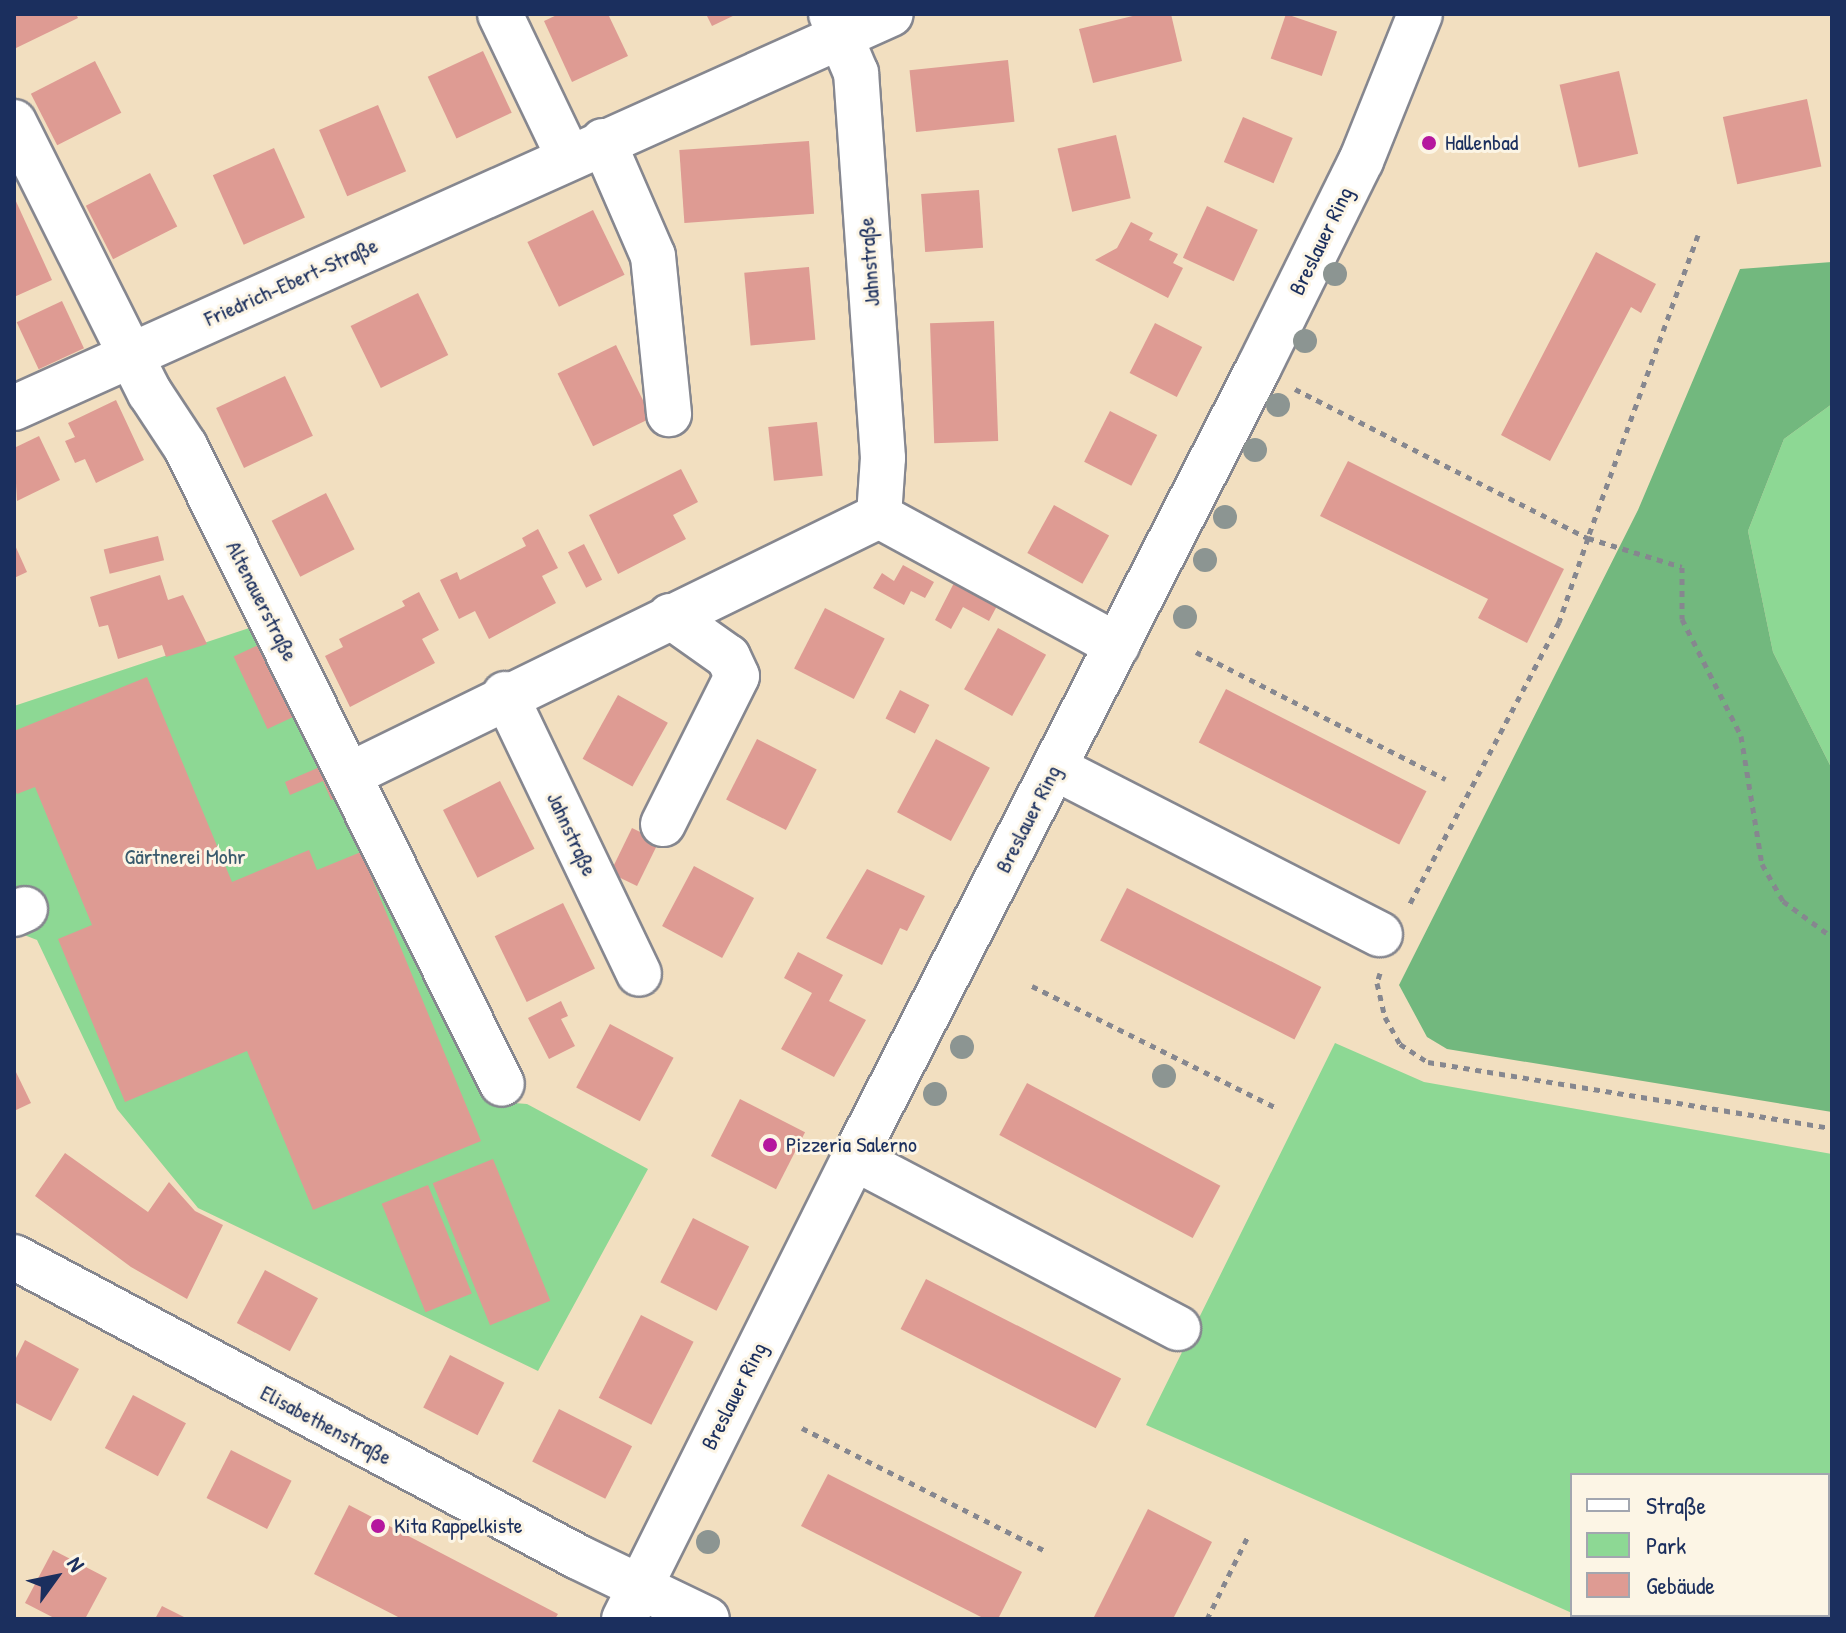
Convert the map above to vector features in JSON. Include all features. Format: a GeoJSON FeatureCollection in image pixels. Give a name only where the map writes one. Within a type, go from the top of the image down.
{"type":"FeatureCollection","features":[{"type":"Feature","properties":{"kind":"street"},"geometry":{"type":"LineString","coordinates":[[500,14],[653,256],[669,414]]}},
{"type":"Feature","properties":{"kind":"street","name":"Friedrich-Ebert-Straße"},"geometry":{"type":"LineString","coordinates":[[14,408],[586,149],[836,23],[891,14]]}},
{"type":"Feature","properties":{"kind":"street","name":"Breslauer Ring"},"geometry":{"type":"LineString","coordinates":[[632,1604],[854,1158],[1259,367],[1361,161],[1420,14]]}},
{"type":"Feature","properties":{"kind":"street","name":"Jahnstraße"},"geometry":{"type":"LineString","coordinates":[[836,23],[856,73],[883,458],[879,516]]}},
{"type":"Feature","properties":{"kind":"street","name":"Altenauerstraße"},"geometry":{"type":"LineString","coordinates":[[14,122],[130,354],[185,446],[502,1084]]}},
{"type":"Feature","properties":{"kind":"street"},"geometry":{"type":"LineString","coordinates":[[349,775],[505,694],[879,516],[1117,645]]}},
{"type":"Feature","properties":{"kind":"street"},"geometry":{"type":"LineString","coordinates":[[663,824],[737,676],[728,657],[670,616]]}},
{"type":"Feature","properties":{"kind":"street","name":"Jahnstraße"},"geometry":{"type":"LineString","coordinates":[[505,694],[639,974]]}},
{"type":"Feature","properties":{"kind":"street"},"geometry":{"type":"LineString","coordinates":[[1055,768],[1389,938]]}},
{"type":"Feature","properties":{"kind":"street"},"geometry":{"type":"LineString","coordinates":[[854,1158],[1178,1328]]}},
{"type":"Feature","properties":{"kind":"street","name":"Elisabethenstraße"},"geometry":{"type":"LineString","coordinates":[[14,1257],[632,1604],[707,1619]]}},
{"type":"Feature","properties":{"kind":"path"},"geometry":{"type":"LineString","coordinates":[[1698,235],[1559,622],[1389,938],[1377,983],[1385,1017],[1400,1044],[1428,1062],[1832,1128]]}},
{"type":"Feature","properties":{"kind":"path"},"geometry":{"type":"LineString","coordinates":[[1259,367],[1588,538],[1682,567],[1682,619],[1741,736],[1762,864],[1783,901],[1832,937]]}},
{"type":"Feature","properties":{"kind":"path"},"geometry":{"type":"LineString","coordinates":[[1196,652],[1445,779]]}},
{"type":"Feature","properties":{"kind":"path"},"geometry":{"type":"LineString","coordinates":[[1032,986],[1277,1108]]}},
{"type":"Feature","properties":{"kind":"path"},"geometry":{"type":"LineString","coordinates":[[802,1428],[1048,1552]]}},
{"type":"Feature","properties":{"kind":"path"},"geometry":{"type":"LineString","coordinates":[[1207,1619],[1249,1534]]}},
{"type":"Feature","properties":{"kind":"green space"},"geometry":{"type":"Polygon","coordinates":[[[1832,262],[1832,404],[1784,439],[1748,531],[1773,652],[1832,769],[1832,1112],[1447,1049],[1427,1037],[1399,985],[1638,510],[1740,269],[1832,262]]]}},
{"type":"Feature","properties":{"kind":"green space"},"geometry":{"type":"Polygon","coordinates":[[[1832,404],[1832,769],[1773,652],[1748,531],[1784,439],[1832,404]]]}},
{"type":"Feature","properties":{"kind":"green space","name":"Gärtnerei Mohr"},"geometry":{"type":"Polygon","coordinates":[[[264,623],[487,1101],[527,1104],[648,1169],[538,1371],[198,1208],[117,1109],[37,940],[14,931],[14,706],[264,623]]]}},
{"type":"Feature","properties":{"kind":"green space"},"geometry":{"type":"Polygon","coordinates":[[[1335,1043],[1424,1082],[1832,1154],[1832,1619],[1704,1617],[1830,1617],[1830,1473],[1570,1473],[1570,1612],[1146,1425],[1335,1043]]]}},
{"type":"Feature","properties":{"kind":"building"},"geometry":{"type":"Polygon","coordinates":[[[14,14],[76,14],[78,18],[14,49],[14,14]]]}},
{"type":"Feature","properties":{"kind":"building"},"geometry":{"type":"Polygon","coordinates":[[[559,14],[608,14],[628,56],[572,82],[544,21],[559,14]]]}},
{"type":"Feature","properties":{"kind":"building"},"geometry":{"type":"Polygon","coordinates":[[[706,14],[737,14],[712,26],[706,14]]]}},
{"type":"Feature","properties":{"kind":"building"},"geometry":{"type":"Polygon","coordinates":[[[1141,14],[1171,14],[1182,61],[1093,83],[1079,29],[1141,14]]]}},
{"type":"Feature","properties":{"kind":"building"},"geometry":{"type":"Polygon","coordinates":[[[1286,14],[1337,32],[1322,76],[1271,58],[1286,14]]]}},
{"type":"Feature","properties":{"kind":"building"},"geometry":{"type":"Polygon","coordinates":[[[483,51],[512,113],[456,138],[428,77],[483,51]]]}},
{"type":"Feature","properties":{"kind":"building"},"geometry":{"type":"Polygon","coordinates":[[[1008,60],[1014,122],[916,132],[910,70],[1008,60]]]}},
{"type":"Feature","properties":{"kind":"building"},"geometry":{"type":"Polygon","coordinates":[[[95,61],[121,113],[57,145],[31,94],[95,61]]]}},
{"type":"Feature","properties":{"kind":"building"},"geometry":{"type":"Polygon","coordinates":[[[1619,71],[1638,154],[1579,168],[1560,85],[1619,71]]]}},
{"type":"Feature","properties":{"kind":"building"},"geometry":{"type":"Polygon","coordinates":[[[1807,99],[1821,166],[1737,184],[1723,117],[1807,99]]]}},
{"type":"Feature","properties":{"kind":"building"},"geometry":{"type":"Polygon","coordinates":[[[378,105],[406,171],[347,196],[319,130],[378,105]]]}},
{"type":"Feature","properties":{"kind":"building"},"geometry":{"type":"Polygon","coordinates":[[[1243,117],[1293,138],[1274,183],[1224,162],[1243,117]]]}},
{"type":"Feature","properties":{"kind":"building"},"geometry":{"type":"Polygon","coordinates":[[[1116,135],[1131,198],[1072,212],[1058,148],[1116,135]]]}},
{"type":"Feature","properties":{"kind":"building"},"geometry":{"type":"Polygon","coordinates":[[[809,141],[814,214],[684,223],[679,150],[809,141]]]}},
{"type":"Feature","properties":{"kind":"building"},"geometry":{"type":"Polygon","coordinates":[[[274,148],[305,217],[244,245],[213,175],[274,148]]]}},
{"type":"Feature","properties":{"kind":"building"},"geometry":{"type":"Polygon","coordinates":[[[150,173],[177,226],[113,259],[86,206],[150,173]]]}},
{"type":"Feature","properties":{"kind":"building"},"geometry":{"type":"Polygon","coordinates":[[[979,190],[983,248],[925,252],[921,194],[979,190]]]}},
{"type":"Feature","properties":{"kind":"building"},"geometry":{"type":"Polygon","coordinates":[[[14,197],[52,280],[14,297],[14,197]]]}},
{"type":"Feature","properties":{"kind":"building"},"geometry":{"type":"Polygon","coordinates":[[[1207,206],[1258,230],[1234,281],[1183,258],[1207,206]]]}},
{"type":"Feature","properties":{"kind":"building"},"geometry":{"type":"Polygon","coordinates":[[[593,210],[625,275],[559,307],[527,242],[593,210]]]}},
{"type":"Feature","properties":{"kind":"building"},"geometry":{"type":"Polygon","coordinates":[[[1131,222],[1153,233],[1149,240],[1178,254],[1173,263],[1183,268],[1168,298],[1095,260],[1117,248],[1131,222]]]}},
{"type":"Feature","properties":{"kind":"building"},"geometry":{"type":"Polygon","coordinates":[[[1596,252],[1656,284],[1641,313],[1631,307],[1550,461],[1501,435],[1596,252]]]}},
{"type":"Feature","properties":{"kind":"building"},"geometry":{"type":"Polygon","coordinates":[[[809,267],[815,340],[751,345],[744,273],[809,267]]]}},
{"type":"Feature","properties":{"kind":"building"},"geometry":{"type":"Polygon","coordinates":[[[418,293],[448,355],[381,388],[351,326],[418,293]]]}},
{"type":"Feature","properties":{"kind":"building"},"geometry":{"type":"Polygon","coordinates":[[[62,301],[84,348],[39,369],[17,322],[62,301]]]}},
{"type":"Feature","properties":{"kind":"building"},"geometry":{"type":"Polygon","coordinates":[[[994,321],[998,441],[934,443],[930,323],[994,321]]]}},
{"type":"Feature","properties":{"kind":"building"},"geometry":{"type":"Polygon","coordinates":[[[1155,323],[1202,347],[1177,397],[1130,373],[1155,323]]]}},
{"type":"Feature","properties":{"kind":"building"},"geometry":{"type":"Polygon","coordinates":[[[616,345],[652,418],[593,446],[558,373],[616,345]]]}},
{"type":"Feature","properties":{"kind":"building"},"geometry":{"type":"Polygon","coordinates":[[[285,376],[313,436],[244,468],[216,408],[285,376]]]}},
{"type":"Feature","properties":{"kind":"building"},"geometry":{"type":"Polygon","coordinates":[[[116,400],[144,460],[96,483],[85,459],[75,463],[65,441],[75,437],[68,423],[116,400]]]}},
{"type":"Feature","properties":{"kind":"building"},"geometry":{"type":"Polygon","coordinates":[[[1110,411],[1157,435],[1131,486],[1084,462],[1110,411]]]}},
{"type":"Feature","properties":{"kind":"building"},"geometry":{"type":"Polygon","coordinates":[[[817,422],[823,476],[774,481],[768,427],[817,422]]]}},
{"type":"Feature","properties":{"kind":"building"},"geometry":{"type":"Polygon","coordinates":[[[39,436],[60,480],[17,501],[14,448],[39,436]]]}},
{"type":"Feature","properties":{"kind":"building"},"geometry":{"type":"Polygon","coordinates":[[[1348,461],[1564,569],[1527,643],[1478,618],[1488,599],[1320,516],[1348,461]]]}},
{"type":"Feature","properties":{"kind":"building"},"geometry":{"type":"Polygon","coordinates":[[[681,469],[698,502],[673,515],[686,539],[618,574],[589,515],[681,469]]]}},
{"type":"Feature","properties":{"kind":"building"},"geometry":{"type":"Polygon","coordinates":[[[326,493],[355,549],[300,577],[272,521],[326,493]]]}},
{"type":"Feature","properties":{"kind":"building"},"geometry":{"type":"Polygon","coordinates":[[[1054,505],[1109,536],[1082,584],[1027,553],[1054,505]]]}},
{"type":"Feature","properties":{"kind":"building"},"geometry":{"type":"Polygon","coordinates":[[[538,529],[558,568],[542,576],[556,603],[489,639],[475,611],[459,619],[440,580],[457,572],[460,580],[526,546],[522,538],[538,529]]]}},
{"type":"Feature","properties":{"kind":"building"},"geometry":{"type":"Polygon","coordinates":[[[158,536],[164,560],[110,574],[104,550],[158,536]]]}},
{"type":"Feature","properties":{"kind":"building"},"geometry":{"type":"Polygon","coordinates":[[[14,543],[27,572],[14,578],[14,543]]]}},
{"type":"Feature","properties":{"kind":"building"},"geometry":{"type":"Polygon","coordinates":[[[584,544],[602,580],[586,588],[568,552],[584,544]]]}},
{"type":"Feature","properties":{"kind":"building"},"geometry":{"type":"Polygon","coordinates":[[[903,565],[934,582],[925,598],[911,591],[904,605],[873,588],[882,573],[894,581],[903,565]]]}},
{"type":"Feature","properties":{"kind":"building"},"geometry":{"type":"Polygon","coordinates":[[[160,575],[168,600],[183,595],[207,644],[166,657],[162,645],[118,659],[108,625],[99,627],[90,597],[160,575]]]}},
{"type":"Feature","properties":{"kind":"building"},"geometry":{"type":"Polygon","coordinates":[[[955,581],[998,604],[989,621],[963,607],[951,629],[935,620],[955,581]]]}},
{"type":"Feature","properties":{"kind":"building"},"geometry":{"type":"Polygon","coordinates":[[[419,592],[439,630],[422,639],[435,663],[350,707],[325,656],[343,647],[339,639],[405,606],[402,601],[419,592]]]}},
{"type":"Feature","properties":{"kind":"building"},"geometry":{"type":"Polygon","coordinates":[[[825,608],[885,638],[854,699],[794,669],[825,608]]]}},
{"type":"Feature","properties":{"kind":"building"},"geometry":{"type":"Polygon","coordinates":[[[998,628],[1046,655],[1012,716],[964,689],[998,628]]]}},
{"type":"Feature","properties":{"kind":"building"},"geometry":{"type":"Polygon","coordinates":[[[269,640],[303,713],[267,729],[234,656],[269,640]]]}},
{"type":"Feature","properties":{"kind":"building"},"geometry":{"type":"Polygon","coordinates":[[[147,677],[232,882],[309,850],[317,870],[361,852],[481,1141],[313,1210],[247,1051],[125,1102],[58,939],[92,925],[35,787],[17,794],[14,788],[14,731],[147,677]]]}},
{"type":"Feature","properties":{"kind":"building"},"geometry":{"type":"Polygon","coordinates":[[[1226,689],[1426,791],[1399,845],[1199,742],[1226,689]]]}},
{"type":"Feature","properties":{"kind":"building"},"geometry":{"type":"Polygon","coordinates":[[[900,690],[929,705],[915,733],[885,719],[900,690]]]}},
{"type":"Feature","properties":{"kind":"building"},"geometry":{"type":"Polygon","coordinates":[[[618,695],[668,723],[632,786],[583,759],[618,695]]]}},
{"type":"Feature","properties":{"kind":"building"},"geometry":{"type":"Polygon","coordinates":[[[757,739],[817,769],[786,830],[726,800],[757,739]]]}},
{"type":"Feature","properties":{"kind":"building"},"geometry":{"type":"Polygon","coordinates":[[[936,739],[990,768],[951,841],[897,812],[936,739]]]}},
{"type":"Feature","properties":{"kind":"building"},"geometry":{"type":"Polygon","coordinates":[[[329,763],[343,795],[331,800],[323,781],[290,795],[285,782],[329,763]]]}},
{"type":"Feature","properties":{"kind":"building"},"geometry":{"type":"Polygon","coordinates":[[[500,781],[535,849],[477,878],[443,810],[500,781]]]}},
{"type":"Feature","properties":{"kind":"building"},"geometry":{"type":"Polygon","coordinates":[[[632,828],[659,841],[637,886],[610,873],[632,828]]]}},
{"type":"Feature","properties":{"kind":"building"},"geometry":{"type":"Polygon","coordinates":[[[694,866],[754,898],[722,958],[662,926],[694,866]]]}},
{"type":"Feature","properties":{"kind":"building"},"geometry":{"type":"Polygon","coordinates":[[[867,869],[925,896],[907,931],[900,928],[882,965],[826,938],[867,869]]]}},
{"type":"Feature","properties":{"kind":"building"},"geometry":{"type":"Polygon","coordinates":[[[1127,888],[1321,987],[1294,1040],[1100,941],[1127,888]]]}},
{"type":"Feature","properties":{"kind":"building"},"geometry":{"type":"Polygon","coordinates":[[[563,903],[595,969],[527,1002],[495,936],[563,903]]]}},
{"type":"Feature","properties":{"kind":"building"},"geometry":{"type":"Polygon","coordinates":[[[798,952],[843,975],[829,1001],[866,1020],[834,1077],[781,1049],[812,993],[784,978],[798,952]]]}},
{"type":"Feature","properties":{"kind":"building"},"geometry":{"type":"Polygon","coordinates":[[[561,1001],[568,1016],[561,1019],[575,1046],[549,1059],[528,1018],[561,1001]]]}},
{"type":"Feature","properties":{"kind":"building"},"geometry":{"type":"Polygon","coordinates":[[[610,1024],[674,1058],[640,1121],[576,1088],[610,1024]]]}},
{"type":"Feature","properties":{"kind":"building"},"geometry":{"type":"Polygon","coordinates":[[[14,1068],[31,1103],[14,1111],[14,1068]]]}},
{"type":"Feature","properties":{"kind":"building"},"geometry":{"type":"Polygon","coordinates":[[[1027,1083],[1220,1186],[1193,1238],[999,1135],[1027,1083]]]}},
{"type":"Feature","properties":{"kind":"building"},"geometry":{"type":"Polygon","coordinates":[[[740,1099],[805,1132],[776,1189],[711,1156],[740,1099]]]}},
{"type":"Feature","properties":{"kind":"building"},"geometry":{"type":"Polygon","coordinates":[[[65,1153],[148,1212],[169,1182],[195,1211],[223,1225],[187,1299],[131,1267],[35,1196],[65,1153]]]}},
{"type":"Feature","properties":{"kind":"building"},"geometry":{"type":"Polygon","coordinates":[[[493,1159],[550,1301],[490,1325],[433,1183],[493,1159]]]}},
{"type":"Feature","properties":{"kind":"building"},"geometry":{"type":"Polygon","coordinates":[[[428,1185],[472,1293],[425,1312],[382,1204],[428,1185]]]}},
{"type":"Feature","properties":{"kind":"building"},"geometry":{"type":"Polygon","coordinates":[[[693,1218],[749,1247],[716,1311],[660,1282],[693,1218]]]}},
{"type":"Feature","properties":{"kind":"building"},"geometry":{"type":"Polygon","coordinates":[[[265,1270],[318,1298],[290,1351],[237,1323],[265,1270]]]}},
{"type":"Feature","properties":{"kind":"building"},"geometry":{"type":"Polygon","coordinates":[[[926,1279],[1121,1378],[1096,1428],[901,1329],[926,1279]]]}},
{"type":"Feature","properties":{"kind":"building"},"geometry":{"type":"Polygon","coordinates":[[[641,1315],[694,1342],[651,1425],[599,1398],[641,1315]]]}},
{"type":"Feature","properties":{"kind":"building"},"geometry":{"type":"Polygon","coordinates":[[[25,1340],[79,1369],[51,1421],[14,1402],[14,1362],[25,1340]]]}},
{"type":"Feature","properties":{"kind":"building"},"geometry":{"type":"Polygon","coordinates":[[[450,1355],[504,1383],[478,1435],[423,1408],[450,1355]]]}},
{"type":"Feature","properties":{"kind":"building"},"geometry":{"type":"Polygon","coordinates":[[[133,1395],[186,1423],[158,1476],[105,1448],[133,1395]]]}},
{"type":"Feature","properties":{"kind":"building"},"geometry":{"type":"Polygon","coordinates":[[[559,1409],[632,1446],[605,1499],[532,1462],[559,1409]]]}},
{"type":"Feature","properties":{"kind":"building"},"geometry":{"type":"Polygon","coordinates":[[[231,1450],[292,1481],[267,1529],[206,1498],[231,1450]]]}},
{"type":"Feature","properties":{"kind":"building"},"geometry":{"type":"Polygon","coordinates":[[[828,1474],[1022,1572],[998,1619],[985,1619],[801,1526],[828,1474]]]}},
{"type":"Feature","properties":{"kind":"building"},"geometry":{"type":"Polygon","coordinates":[[[349,1505],[558,1614],[555,1619],[402,1619],[314,1574],[349,1505]]]}},
{"type":"Feature","properties":{"kind":"building"},"geometry":{"type":"Polygon","coordinates":[[[1148,1509],[1212,1542],[1173,1619],[1093,1619],[1148,1509]]]}},
{"type":"Feature","properties":{"kind":"building"},"geometry":{"type":"Polygon","coordinates":[[[53,1550],[107,1578],[85,1619],[56,1619],[25,1603],[53,1550]]]}},
{"type":"Feature","properties":{"kind":"building"},"geometry":{"type":"Polygon","coordinates":[[[162,1606],[188,1619],[155,1619],[162,1606]]]}},
{"type":"Feature","properties":{"kind":"place","name":"Hallenbad"},"geometry":{"type":"Point","coordinates":[1429,143]}},
{"type":"Feature","properties":{"kind":"place","name":"Pizzeria Salerno"},"geometry":{"type":"Point","coordinates":[770,1145]}},
{"type":"Feature","properties":{"kind":"place","name":"Kita Rappelkiste"},"geometry":{"type":"Point","coordinates":[378,1526]}}]}
